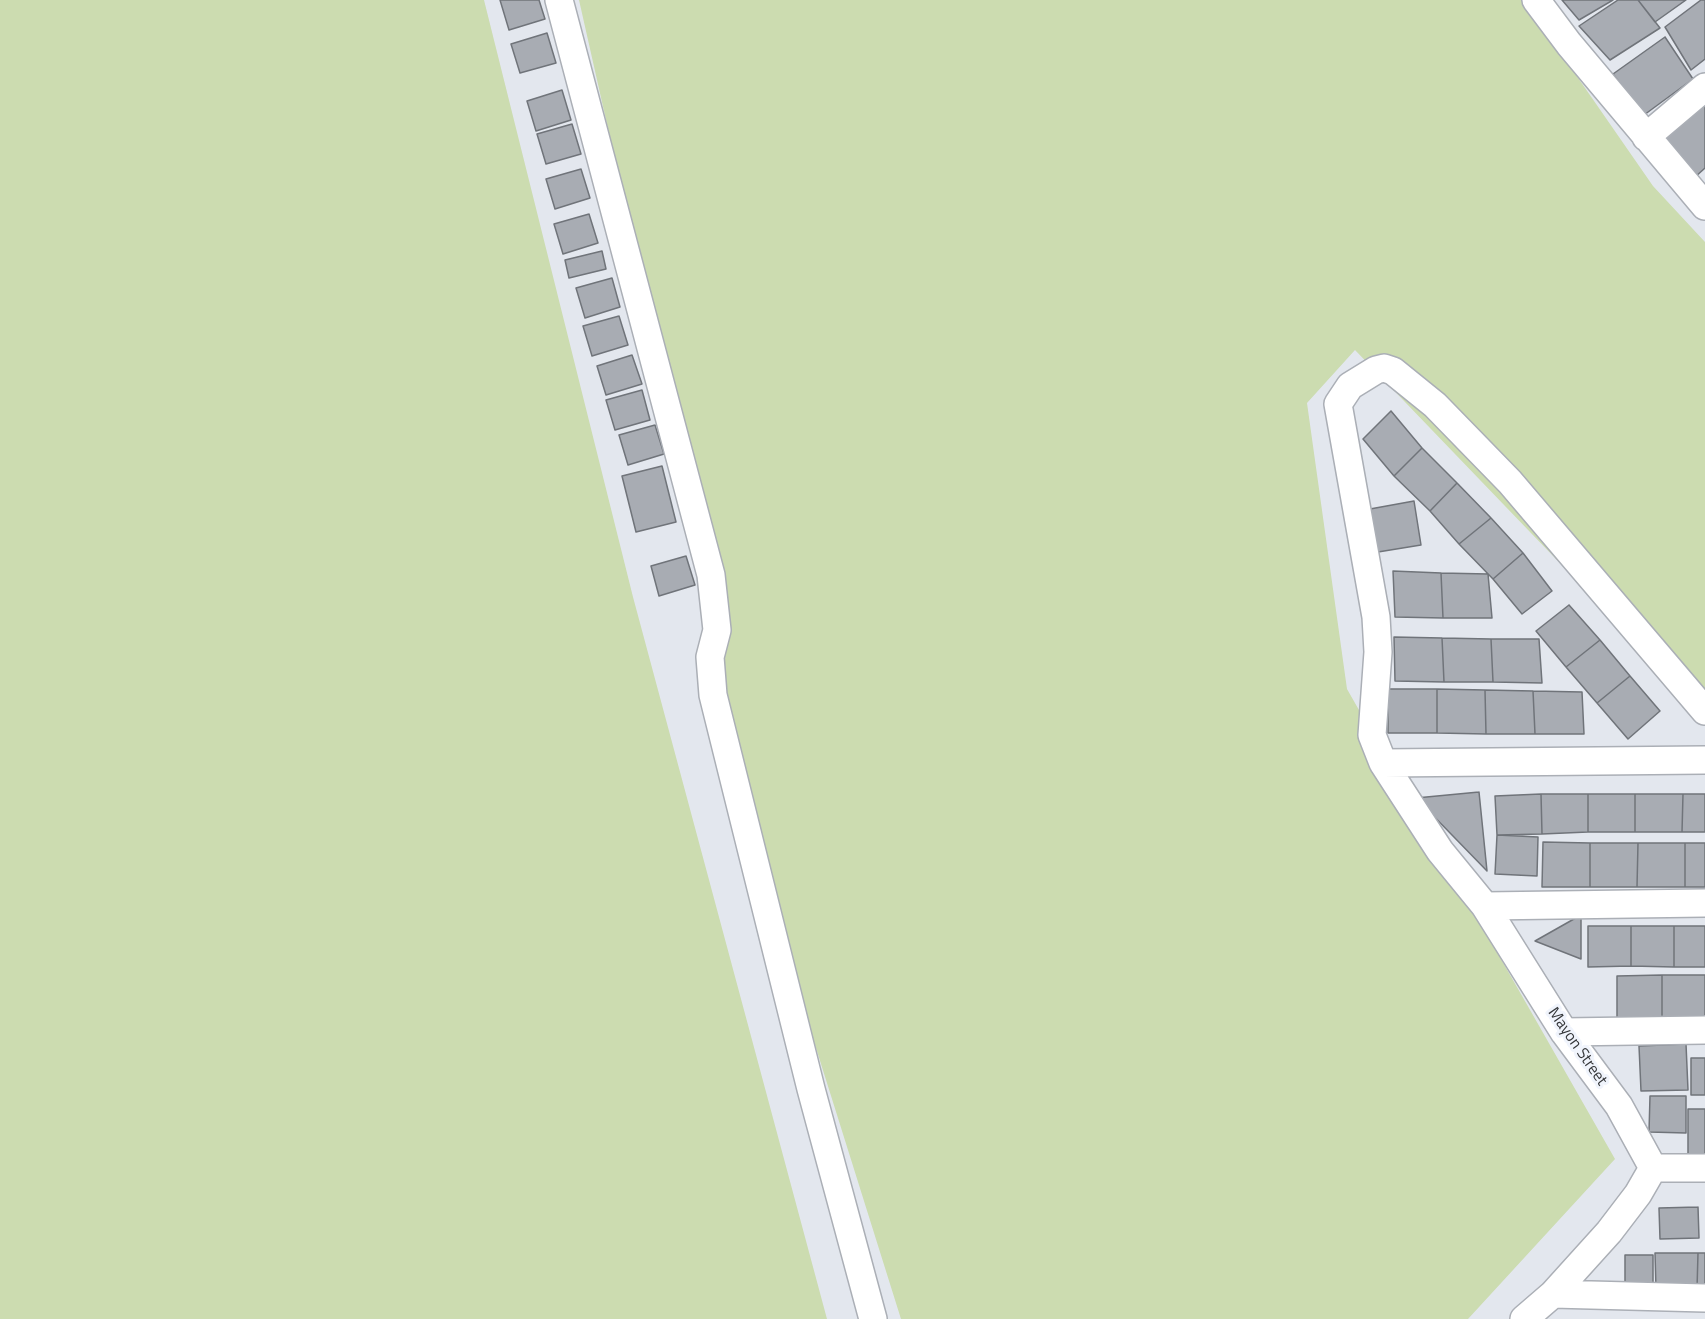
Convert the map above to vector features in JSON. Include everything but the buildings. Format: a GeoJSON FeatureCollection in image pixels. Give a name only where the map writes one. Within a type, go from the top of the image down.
{"type":"FeatureCollection","features":[{"type":"Feature","properties":{"kind":"street"},"geometry":{"type":"LineString","coordinates":[[559,0],[709,566],[717,630],[710,657],[713,695],[811,1089],[873,1319]]}},
{"type":"Feature","properties":{"kind":"street"},"geometry":{"type":"LineString","coordinates":[[1536,0],[1569,44],[1705,207]]}},
{"type":"Feature","properties":{"kind":"street"},"geometry":{"type":"LineString","coordinates":[[1646,137],[1705,87]]}},
{"type":"Feature","properties":{"kind":"street","name":"Mayon Street"},"geometry":{"type":"LineString","coordinates":[[1653,1168],[1619,1106],[1564,1032],[1485,906],[1440,851],[1383,763],[1372,735],[1378,652],[1376,617],[1338,404],[1350,386],[1384,368],[1393,371],[1435,405],[1510,482],[1705,711]]}},
{"type":"Feature","properties":{"kind":"street"},"geometry":{"type":"LineString","coordinates":[[1383,763],[1705,760]]}},
{"type":"Feature","properties":{"kind":"street"},"geometry":{"type":"LineString","coordinates":[[1485,906],[1705,903]]}},
{"type":"Feature","properties":{"kind":"street"},"geometry":{"type":"LineString","coordinates":[[1564,1032],[1705,1030]]}},
{"type":"Feature","properties":{"kind":"street"},"geometry":{"type":"LineString","coordinates":[[1524,1319],[1554,1294],[1609,1232],[1638,1194],[1653,1168],[1705,1168]]}},
{"type":"Feature","properties":{"kind":"street"},"geometry":{"type":"LineString","coordinates":[[1554,1294],[1705,1298]]}},
{"type":"Feature","properties":{"kind":"green space"},"geometry":{"type":"Polygon","coordinates":[[[0,0],[484,0],[633,597],[827,1319],[0,1319],[0,0]]]}},
{"type":"Feature","properties":{"kind":"green space"},"geometry":{"type":"Polygon","coordinates":[[[579,0],[1524,0],[1653,186],[1705,242],[1705,714],[1355,350],[1307,403],[1347,689],[1615,1159],[1468,1319],[901,1319],[742,812],[715,603],[579,0]]]}}]}
